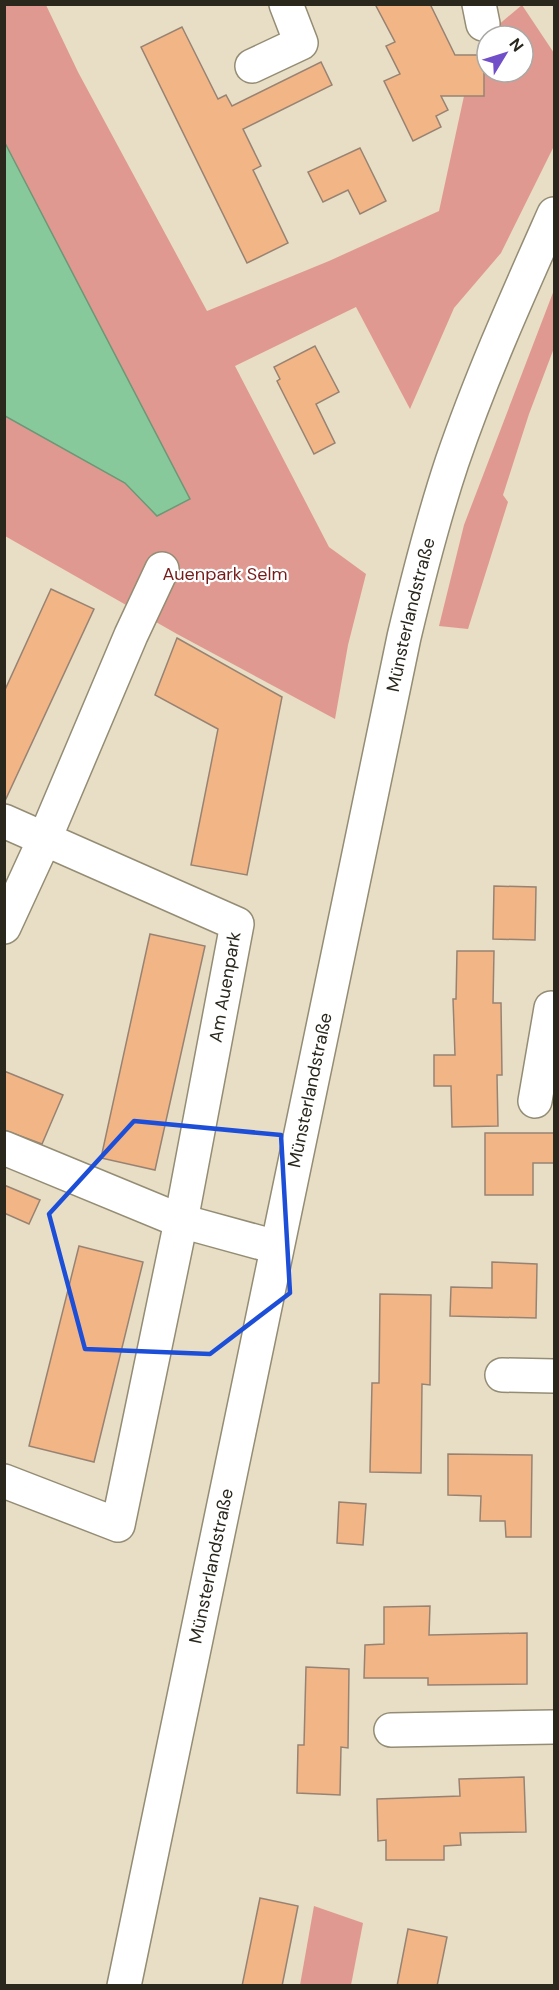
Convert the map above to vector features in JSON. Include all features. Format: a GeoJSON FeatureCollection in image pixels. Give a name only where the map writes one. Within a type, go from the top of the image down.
{"type":"FeatureCollection","features":[{"type":"Feature","properties":{"kind":"street"},"geometry":{"type":"LineString","coordinates":[[252,66],[301,43],[286,4]]}},
{"type":"Feature","properties":{"kind":"street","name":"Münsterlandstraße"},"geometry":{"type":"LineString","coordinates":[[124,1986],[372,786],[420,570],[452,462],[506,322],[555,214]]}},
{"type":"Feature","properties":{"kind":"street"},"geometry":{"type":"LineString","coordinates":[[4,927],[162,569]]}},
{"type":"Feature","properties":{"kind":"street","name":"Am Auenpark"},"geometry":{"type":"LineString","coordinates":[[4,821],[237,924],[181,1221],[118,1525],[4,1481]]}},
{"type":"Feature","properties":{"kind":"street"},"geometry":{"type":"LineString","coordinates":[[535,1101],[550,1044],[551,1008]]}},
{"type":"Feature","properties":{"kind":"street"},"geometry":{"type":"LineString","coordinates":[[4,1148],[181,1221],[276,1247]]}},
{"type":"Feature","properties":{"kind":"street"},"geometry":{"type":"LineString","coordinates":[[502,1375],[555,1376]]}},
{"type":"Feature","properties":{"kind":"street"},"geometry":{"type":"LineString","coordinates":[[391,1730],[555,1727]]}},
{"type":"Feature","properties":{"kind":"highlighted area"},"geometry":{"type":"Polygon","coordinates":[[[134,1121],[281,1135],[290,1293],[210,1354],[85,1349],[49,1214],[134,1121]]]}},
{"type":"Feature","properties":{"kind":"green space","name":"Auenpark Selm"},"geometry":{"type":"Polygon","coordinates":[[[5,5],[46,5],[78,72],[207,311],[329,261],[439,211],[464,96],[484,95],[484,84],[535,84],[535,24],[554,53],[554,146],[501,253],[454,308],[410,409],[356,307],[235,366],[329,547],[366,574],[348,645],[335,719],[177,634],[5,536],[5,5]]]}},
{"type":"Feature","properties":{"kind":"green space"},"geometry":{"type":"Polygon","coordinates":[[[522,5],[535,24],[499,24],[522,5]]]}},
{"type":"Feature","properties":{"kind":"green space"},"geometry":{"type":"Polygon","coordinates":[[[554,290],[554,348],[529,414],[503,495],[508,502],[468,629],[439,626],[464,525],[554,290]]]}},
{"type":"Feature","properties":{"kind":"green space"},"geometry":{"type":"Polygon","coordinates":[[[314,1906],[363,1923],[351,1985],[300,1985],[314,1906]]]}},
{"type":"Feature","properties":{"kind":"shaded area"},"geometry":{"type":"Polygon","coordinates":[[[5,143],[190,499],[157,516],[125,483],[5,416],[5,143]]]}},
{"type":"Feature","properties":{"kind":"building"},"geometry":{"type":"Polygon","coordinates":[[[375,4],[430,4],[455,55],[475,55],[475,84],[484,84],[484,96],[441,96],[448,110],[436,116],[441,127],[413,141],[384,81],[400,74],[386,46],[395,42],[375,4]]]}},
{"type":"Feature","properties":{"kind":"building"},"geometry":{"type":"Polygon","coordinates":[[[182,27],[218,99],[226,95],[232,106],[321,62],[332,85],[243,129],[261,166],[253,170],[288,243],[247,263],[141,47],[182,27]]]}},
{"type":"Feature","properties":{"kind":"building"},"geometry":{"type":"Polygon","coordinates":[[[360,148],[386,201],[360,214],[348,190],[323,202],[308,172],[360,148]]]}},
{"type":"Feature","properties":{"kind":"building"},"geometry":{"type":"Polygon","coordinates":[[[315,346],[339,392],[316,404],[335,443],[314,454],[277,381],[280,379],[274,367],[315,346]]]}},
{"type":"Feature","properties":{"kind":"building"},"geometry":{"type":"Polygon","coordinates":[[[51,589],[94,609],[4,803],[4,692],[51,589]]]}},
{"type":"Feature","properties":{"kind":"building"},"geometry":{"type":"Polygon","coordinates":[[[177,638],[282,697],[247,875],[191,865],[218,729],[155,695],[177,638]]]}},
{"type":"Feature","properties":{"kind":"building"},"geometry":{"type":"Polygon","coordinates":[[[494,886],[536,887],[535,940],[493,939],[494,886]]]}},
{"type":"Feature","properties":{"kind":"building"},"geometry":{"type":"Polygon","coordinates":[[[150,934],[205,946],[155,1170],[101,1158],[150,934]]]}},
{"type":"Feature","properties":{"kind":"building"},"geometry":{"type":"Polygon","coordinates":[[[457,951],[494,951],[493,1003],[501,1003],[502,1075],[497,1075],[498,1126],[452,1127],[451,1086],[434,1086],[434,1055],[455,1055],[453,999],[456,999],[457,951]]]}},
{"type":"Feature","properties":{"kind":"building"},"geometry":{"type":"Polygon","coordinates":[[[4,1071],[63,1095],[42,1144],[4,1130],[4,1071]]]}},
{"type":"Feature","properties":{"kind":"building"},"geometry":{"type":"Polygon","coordinates":[[[485,1133],[555,1133],[555,1163],[533,1163],[533,1195],[485,1195],[485,1133]]]}},
{"type":"Feature","properties":{"kind":"building"},"geometry":{"type":"Polygon","coordinates":[[[4,1185],[40,1200],[29,1224],[4,1213],[4,1185]]]}},
{"type":"Feature","properties":{"kind":"building"},"geometry":{"type":"Polygon","coordinates":[[[79,1246],[143,1262],[94,1462],[29,1446],[79,1246]]]}},
{"type":"Feature","properties":{"kind":"building"},"geometry":{"type":"Polygon","coordinates":[[[492,1262],[537,1264],[536,1318],[450,1316],[451,1287],[492,1288],[492,1262]]]}},
{"type":"Feature","properties":{"kind":"building"},"geometry":{"type":"Polygon","coordinates":[[[380,1294],[431,1295],[430,1385],[422,1384],[421,1473],[370,1472],[372,1383],[379,1383],[380,1294]]]}},
{"type":"Feature","properties":{"kind":"building"},"geometry":{"type":"Polygon","coordinates":[[[448,1454],[532,1455],[531,1537],[506,1537],[505,1521],[480,1521],[481,1496],[448,1495],[448,1454]]]}},
{"type":"Feature","properties":{"kind":"building"},"geometry":{"type":"Polygon","coordinates":[[[339,1502],[366,1504],[363,1545],[337,1543],[339,1502]]]}},
{"type":"Feature","properties":{"kind":"building"},"geometry":{"type":"Polygon","coordinates":[[[430,1606],[429,1635],[527,1633],[527,1684],[428,1685],[428,1678],[364,1678],[365,1645],[384,1644],[384,1607],[430,1606]]]}},
{"type":"Feature","properties":{"kind":"building"},"geometry":{"type":"Polygon","coordinates":[[[306,1667],[349,1669],[348,1748],[341,1747],[340,1795],[297,1793],[298,1745],[304,1745],[306,1667]]]}},
{"type":"Feature","properties":{"kind":"building"},"geometry":{"type":"Polygon","coordinates":[[[524,1777],[526,1832],[460,1833],[461,1845],[444,1846],[444,1860],[386,1860],[386,1840],[378,1841],[377,1799],[460,1796],[459,1779],[524,1777]]]}},
{"type":"Feature","properties":{"kind":"building"},"geometry":{"type":"Polygon","coordinates":[[[260,1898],[298,1906],[282,1986],[242,1986],[260,1898]]]}},
{"type":"Feature","properties":{"kind":"building"},"geometry":{"type":"Polygon","coordinates":[[[408,1929],[447,1937],[437,1986],[397,1986],[408,1929]]]}}]}
